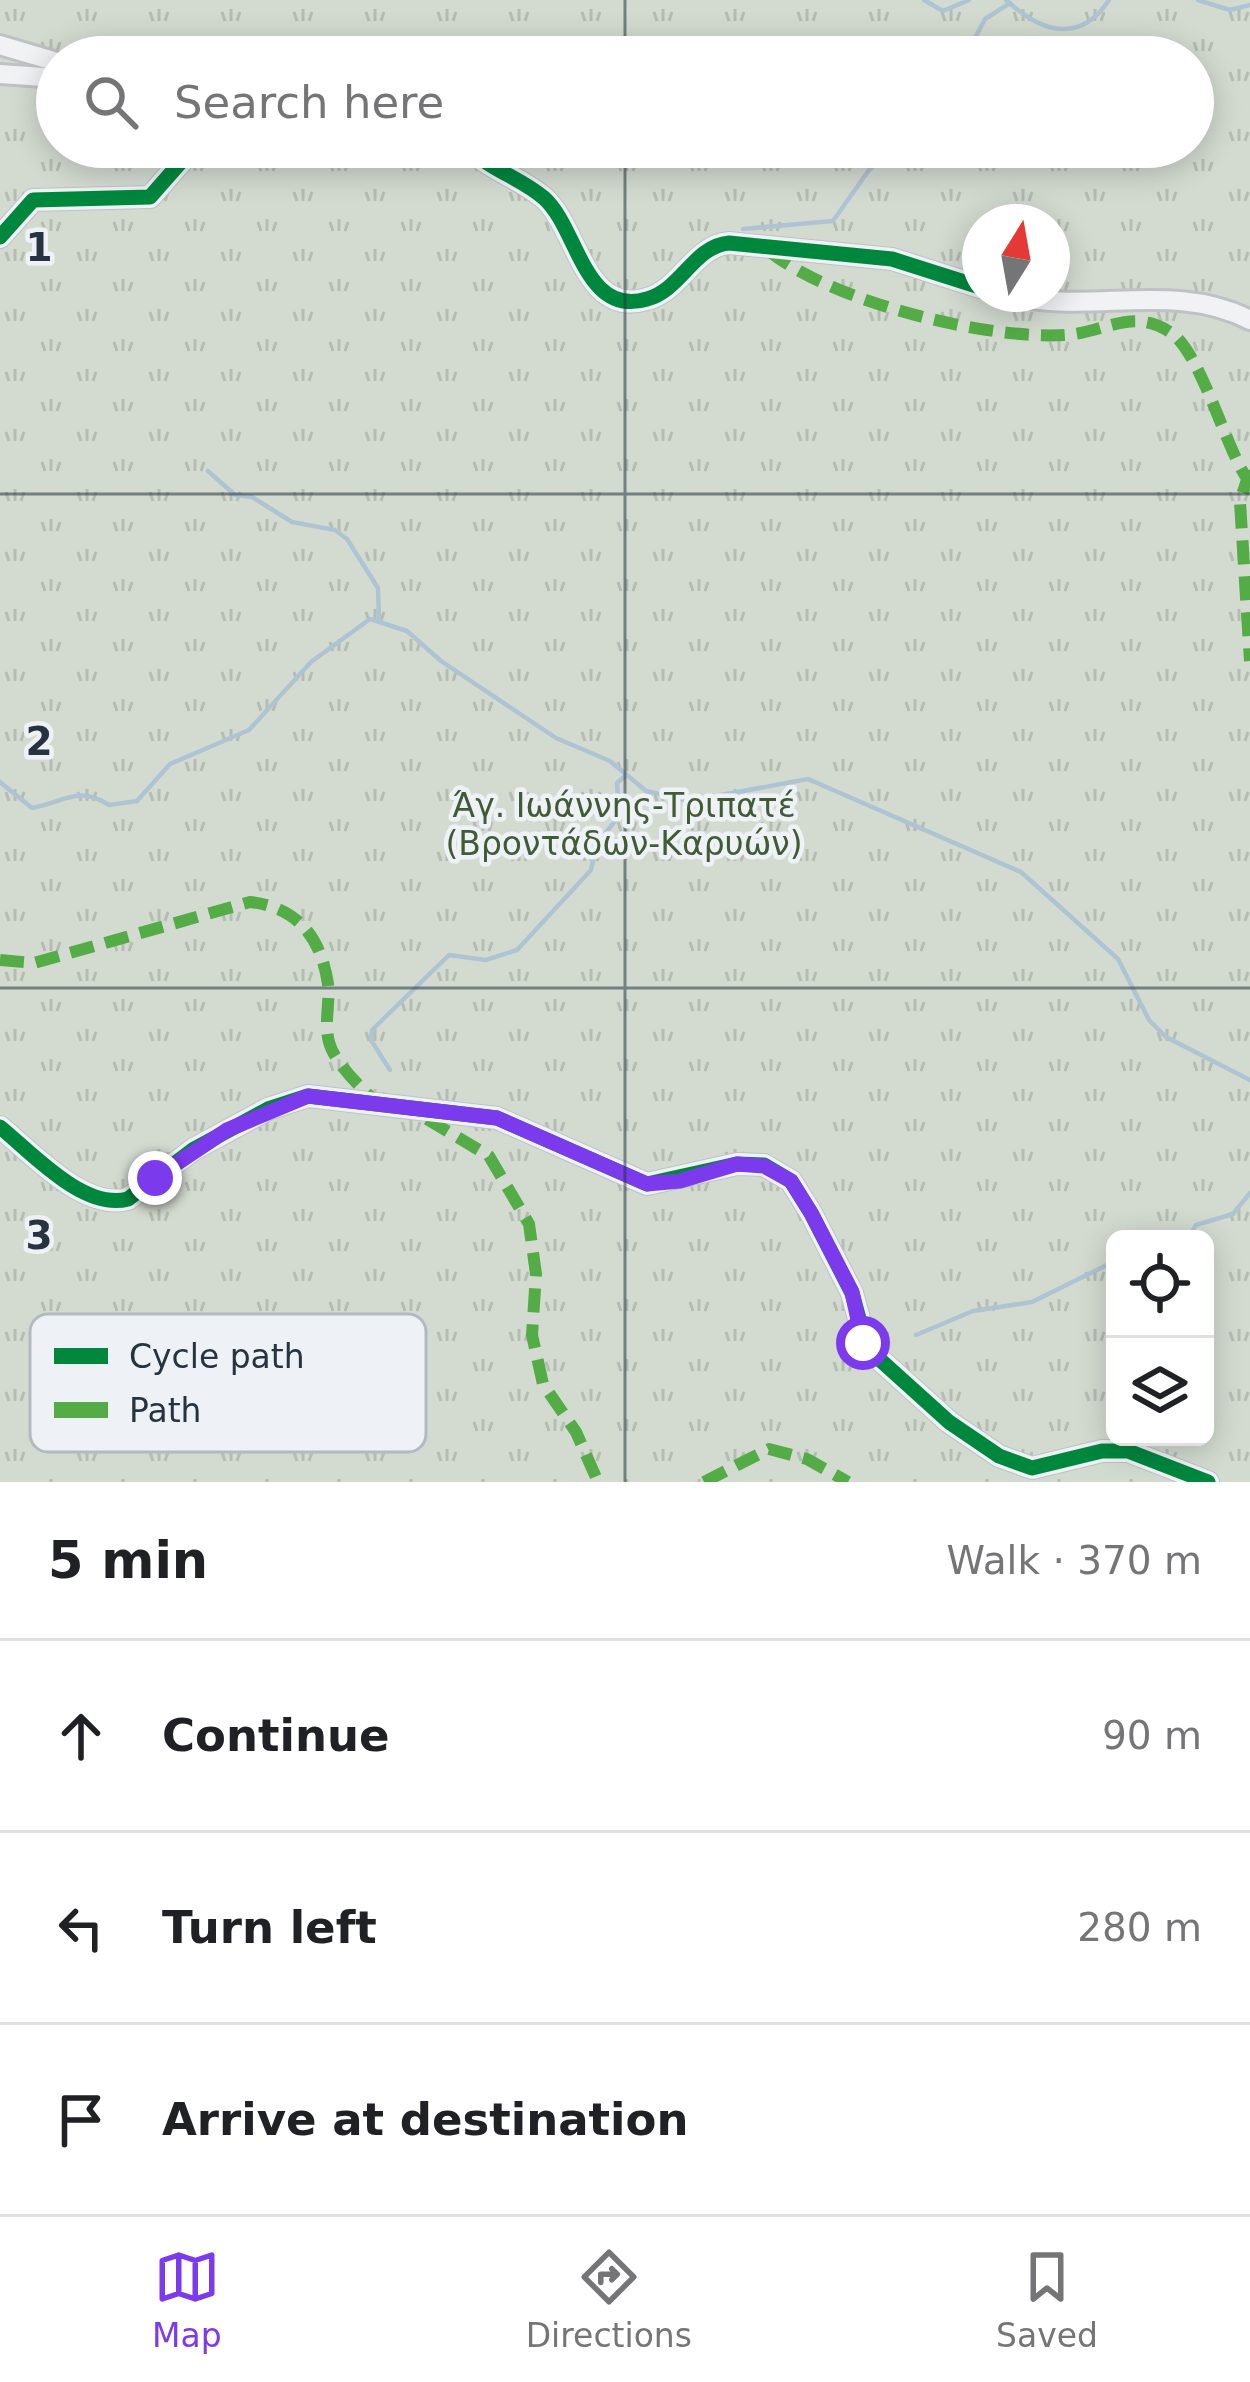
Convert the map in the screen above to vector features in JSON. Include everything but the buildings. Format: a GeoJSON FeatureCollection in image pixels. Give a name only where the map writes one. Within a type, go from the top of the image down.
{"type":"FeatureCollection","features":[{"type":"Feature","properties":{"kind":"street"},"geometry":{"type":"LineString","coordinates":[[0,45],[36,56]]}},
{"type":"Feature","properties":{"kind":"street"},"geometry":{"type":"LineString","coordinates":[[0,74],[36,77]]}},
{"type":"Feature","properties":{"kind":"street"},"geometry":{"type":"LineString","coordinates":[[0,237],[33,200],[150,197],[176,168]]}},
{"type":"Feature","properties":{"kind":"street"},"geometry":{"type":"LineString","coordinates":[[499,168],[547,201],[596,285],[624,300],[658,295],[706,250],[729,244],[892,259],[962,281]]}},
{"type":"Feature","properties":{"kind":"street"},"geometry":{"type":"LineString","coordinates":[[1070,304],[1174,299],[1250,320]]}},
{"type":"Feature","properties":{"kind":"street"},"geometry":{"type":"LineString","coordinates":[[0,1127],[85,1192],[109,1202],[128,1199],[227,1130],[308,1096],[497,1118],[647,1184],[680,1181],[737,1164],[764,1166],[791,1181],[811,1213],[852,1292],[867,1348],[949,1422],[1000,1456],[1032,1468],[1102,1451],[1128,1451],[1208,1482]]}},
{"type":"Feature","properties":{"kind":"green space","name":"Άγ. Ιωάννης-Τριπατέ (Βροντάδων-Καρυών)"},"geometry":{"type":"Polygon","coordinates":[[[0,0],[1250,0],[1250,1482],[0,1482],[0,0]]]}},
{"type":"Feature","properties":{"kind":"waterway"},"geometry":{"type":"LineString","coordinates":[[924,0],[943,11],[969,0]]}},
{"type":"Feature","properties":{"kind":"waterway"},"geometry":{"type":"LineString","coordinates":[[1006,0],[1033,20],[1060,29],[1086,23],[1109,0]]}},
{"type":"Feature","properties":{"kind":"waterway"},"geometry":{"type":"LineString","coordinates":[[1198,0],[1230,10],[1250,5]]}},
{"type":"Feature","properties":{"kind":"waterway"},"geometry":{"type":"LineString","coordinates":[[976,36],[985,19],[1010,3]]}},
{"type":"Feature","properties":{"kind":"waterway"},"geometry":{"type":"LineString","coordinates":[[743,229],[833,221],[872,168]]}},
{"type":"Feature","properties":{"kind":"waterway"},"geometry":{"type":"LineString","coordinates":[[208,471],[235,495],[252,497],[292,522],[335,530],[347,539],[378,588],[379,621]]}},
{"type":"Feature","properties":{"kind":"waterway"},"geometry":{"type":"LineString","coordinates":[[0,782],[32,808],[80,796],[109,805],[137,801],[170,764],[249,730],[311,662],[370,619],[407,631],[441,661],[556,738],[610,761],[646,791],[689,801],[808,779],[1021,872],[1118,959],[1149,1020],[1166,1037],[1250,1080]]}},
{"type":"Feature","properties":{"kind":"waterway"},"geometry":{"type":"LineString","coordinates":[[390,1070],[371,1040],[372,1030],[449,955],[486,960],[517,950],[591,870],[597,844],[619,816],[617,783],[624,777]]}},
{"type":"Feature","properties":{"kind":"waterway"},"geometry":{"type":"LineString","coordinates":[[1193,1230],[1233,1214],[1250,1193]]}},
{"type":"Feature","properties":{"kind":"waterway"},"geometry":{"type":"LineString","coordinates":[[916,1335],[973,1311],[1032,1302],[1106,1265]]}},
{"type":"Feature","properties":{"kind":"marked path"},"geometry":{"type":"LineString","coordinates":[[769,251],[830,286],[953,324],[1032,335],[1065,335],[1130,321],[1156,325],[1181,342],[1191,358],[1246,477]]}},
{"type":"Feature","properties":{"kind":"marked path"},"geometry":{"type":"LineString","coordinates":[[1250,470],[1240,502],[1250,661]]}},
{"type":"Feature","properties":{"kind":"marked path"},"geometry":{"type":"LineString","coordinates":[[0,960],[34,963],[250,902],[281,910],[304,927],[325,967],[332,1050],[376,1102]]}},
{"type":"Feature","properties":{"kind":"marked path"},"geometry":{"type":"LineString","coordinates":[[427,1119],[489,1156],[529,1224],[536,1274],[532,1335],[543,1384],[576,1432],[598,1482]]}},
{"type":"Feature","properties":{"kind":"marked path"},"geometry":{"type":"LineString","coordinates":[[704,1482],[769,1449],[807,1459],[848,1482]]}},
{"type":"Feature","properties":{"kind":"cycle path"},"geometry":{"type":"LineString","coordinates":[[0,237],[33,200],[150,197],[176,168]]}},
{"type":"Feature","properties":{"kind":"cycle path"},"geometry":{"type":"LineString","coordinates":[[496,168],[544,198],[596,283],[609,295],[626,301],[659,294],[706,252],[729,243],[892,259],[962,281]]}},
{"type":"Feature","properties":{"kind":"cycle path"},"geometry":{"type":"LineString","coordinates":[[0,1127],[60,1177],[111,1200],[128,1199],[194,1149],[268,1109],[308,1096],[497,1118],[647,1184],[737,1164],[764,1165],[791,1181],[811,1213],[852,1293],[867,1348],[949,1422],[999,1456],[1032,1468],[1102,1451],[1128,1451],[1208,1482]]}},
{"type":"Feature","properties":{"kind":"route"},"geometry":{"type":"LineString","coordinates":[[155,1178],[227,1130],[308,1096],[454,1109],[497,1118],[647,1184],[680,1181],[737,1164],[764,1166],[783,1174],[801,1194],[852,1292],[863,1343]]}}]}
